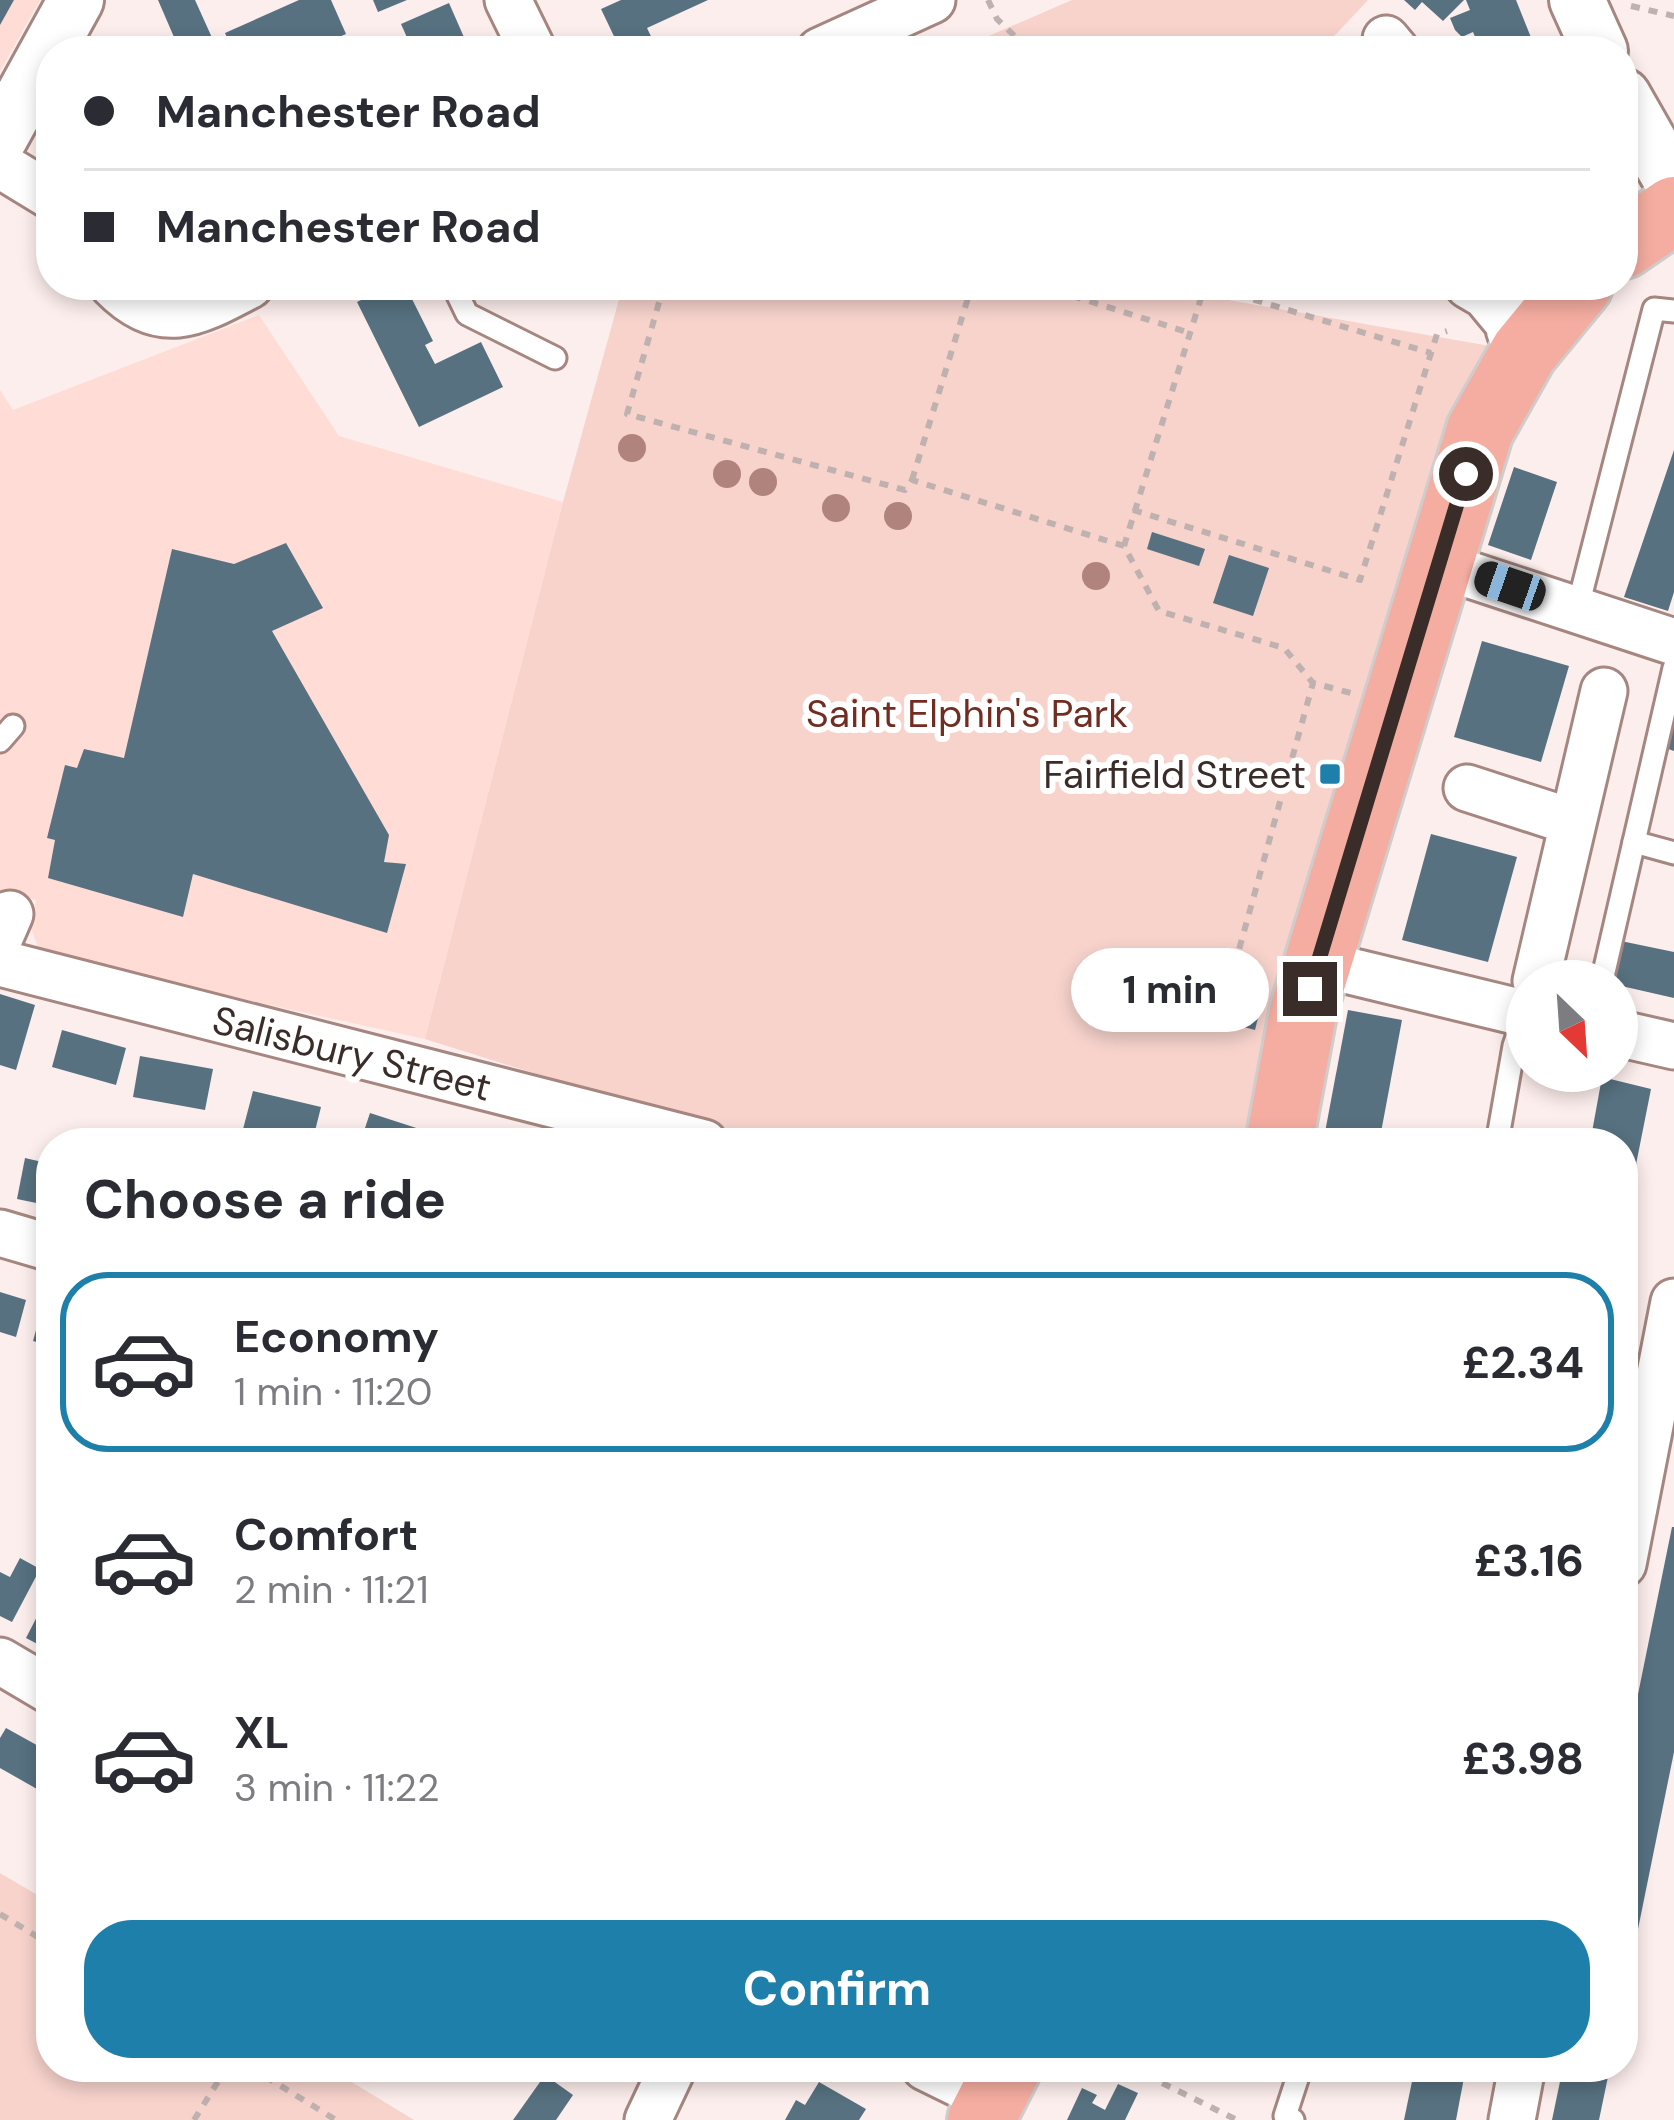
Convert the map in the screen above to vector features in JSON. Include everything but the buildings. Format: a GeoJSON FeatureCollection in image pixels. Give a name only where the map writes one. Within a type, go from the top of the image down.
{"type":"FeatureCollection","features":[{"type":"Feature","properties":{"kind":"main road"},"geometry":{"type":"LineString","coordinates":[[1638,235],[1674,210]]}},
{"type":"Feature","properties":{"kind":"main road"},"geometry":{"type":"LineString","coordinates":[[1282,1128],[1317,963],[1480,430],[1520,322],[1556,300]]}},
{"type":"Feature","properties":{"kind":"street"},"geometry":{"type":"LineString","coordinates":[[56,36],[76,0]]}},
{"type":"Feature","properties":{"kind":"street"},"geometry":{"type":"LineString","coordinates":[[508,0],[525,36]]}},
{"type":"Feature","properties":{"kind":"street"},"geometry":{"type":"LineString","coordinates":[[853,36],[932,0]]}},
{"type":"Feature","properties":{"kind":"street"},"geometry":{"type":"LineString","coordinates":[[0,138],[36,73]]}},
{"type":"Feature","properties":{"kind":"street"},"geometry":{"type":"LineString","coordinates":[[1638,122],[1674,185]]}},
{"type":"Feature","properties":{"kind":"street"},"geometry":{"type":"LineString","coordinates":[[0,165],[36,187]]}},
{"type":"Feature","properties":{"kind":"street"},"geometry":{"type":"LineString","coordinates":[[128,300],[147,312],[169,316],[194,313],[220,300]]}},
{"type":"Feature","properties":{"kind":"street"},"geometry":{"type":"LineString","coordinates":[[1491,300],[1520,322]]}},
{"type":"Feature","properties":{"kind":"street"},"geometry":{"type":"LineString","coordinates":[[1437,564],[1674,642]]}},
{"type":"Feature","properties":{"kind":"street"},"geometry":{"type":"LineString","coordinates":[[1541,960],[1604,691]]}},
{"type":"Feature","properties":{"kind":"street"},"geometry":{"type":"LineString","coordinates":[[1467,788],[1572,822]]}},
{"type":"Feature","properties":{"kind":"street","name":"Salisbury Street"},"geometry":{"type":"LineString","coordinates":[[0,963],[645,1128]]}},
{"type":"Feature","properties":{"kind":"street"},"geometry":{"type":"LineString","coordinates":[[1317,963],[1506,1007]]}},
{"type":"Feature","properties":{"kind":"street"},"geometry":{"type":"LineString","coordinates":[[1638,1038],[1674,1046]]}},
{"type":"Feature","properties":{"kind":"street"},"geometry":{"type":"LineString","coordinates":[[0,1233],[36,1244]]}},
{"type":"Feature","properties":{"kind":"street"},"geometry":{"type":"LineString","coordinates":[[1638,1509],[1651,1462],[1674,1302]]}},
{"type":"Feature","properties":{"kind":"street"},"geometry":{"type":"LineString","coordinates":[[0,1661],[36,1682]]}},
{"type":"Feature","properties":{"kind":"street"},"geometry":{"type":"LineString","coordinates":[[648,2120],[666,2082]]}},
{"type":"Feature","properties":{"kind":"street"},"geometry":{"type":"LineString","coordinates":[[961,2082],[994,2096]]}},
{"type":"Feature","properties":{"kind":"street"},"geometry":{"type":"LineString","coordinates":[[1512,2120],[1519,2082]]}},
{"type":"Feature","properties":{"kind":"lane"},"geometry":{"type":"LineString","coordinates":[[460,300],[467,314],[555,358]]}},
{"type":"Feature","properties":{"kind":"lane"},"geometry":{"type":"LineString","coordinates":[[1577,610],[1654,309],[1674,311]]}},
{"type":"Feature","properties":{"kind":"lane"},"geometry":{"type":"LineString","coordinates":[[1607,960],[1674,668]]}},
{"type":"Feature","properties":{"kind":"lane"},"geometry":{"type":"LineString","coordinates":[[1634,842],[1674,853]]}},
{"type":"Feature","properties":{"kind":"lane"},"geometry":{"type":"LineString","coordinates":[[1500,1128],[1506,1092]]}},
{"type":"Feature","properties":{"kind":"lane"},"geometry":{"type":"LineString","coordinates":[[1293,2120],[1285,2116],[1296,2082]]}},
{"type":"Feature","properties":{"kind":"path"},"geometry":{"type":"LineString","coordinates":[[988,0],[997,19],[1015,36]]}},
{"type":"Feature","properties":{"kind":"path"},"geometry":{"type":"LineString","coordinates":[[1593,25],[1674,16]]}},
{"type":"Feature","properties":{"kind":"path"},"geometry":{"type":"LineString","coordinates":[[660,300],[627,414],[904,490],[912,480],[967,300]]}},
{"type":"Feature","properties":{"kind":"path"},"geometry":{"type":"LineString","coordinates":[[1086,300],[1190,333]]}},
{"type":"Feature","properties":{"kind":"path"},"geometry":{"type":"LineString","coordinates":[[1200,300],[1124,546],[1159,611],[1284,648],[1313,682],[1354,694]]}},
{"type":"Feature","properties":{"kind":"path"},"geometry":{"type":"LineString","coordinates":[[1255,300],[1431,353]]}},
{"type":"Feature","properties":{"kind":"path"},"geometry":{"type":"LineString","coordinates":[[1133,510],[1360,580],[1437,334],[1447,331]]}},
{"type":"Feature","properties":{"kind":"path"},"geometry":{"type":"LineString","coordinates":[[912,480],[1124,546]]}},
{"type":"Feature","properties":{"kind":"path"},"geometry":{"type":"LineString","coordinates":[[1220,1018],[1230,1004],[1313,682]]}},
{"type":"Feature","properties":{"kind":"path"},"geometry":{"type":"LineString","coordinates":[[0,1914],[36,1936]]}},
{"type":"Feature","properties":{"kind":"path"},"geometry":{"type":"LineString","coordinates":[[194,2120],[218,2082]]}},
{"type":"Feature","properties":{"kind":"path"},"geometry":{"type":"LineString","coordinates":[[274,2082],[336,2120]]}},
{"type":"Feature","properties":{"kind":"path"},"geometry":{"type":"LineString","coordinates":[[1160,2082],[1237,2120]]}},
{"type":"Feature","properties":{"kind":"shaded area"},"geometry":{"type":"Polygon","coordinates":[[[0,0],[40,0],[0,71],[0,0]]]}},
{"type":"Feature","properties":{"kind":"shaded area"},"geometry":{"type":"Polygon","coordinates":[[[259,315],[339,436],[563,502],[425,1039],[50,957],[38,947],[30,926],[36,900],[0,891],[0,390],[13,410],[259,315]]]}},
{"type":"Feature","properties":{"kind":"green space"},"geometry":{"type":"Polygon","coordinates":[[[1072,0],[1368,0],[1334,36],[989,36],[1072,0]]]}},
{"type":"Feature","properties":{"kind":"green space","name":"Saint Elphin's Park"},"geometry":{"type":"Polygon","coordinates":[[[619,300],[1228,300],[1524,352],[1295,1128],[709,1128],[425,1039],[619,300]]]}},
{"type":"Feature","properties":{"kind":"green space"},"geometry":{"type":"Polygon","coordinates":[[[0,1873],[36,1894],[36,2082],[352,2082],[414,2120],[0,2120],[0,1873]]]}},
{"type":"Feature","properties":{"kind":"place","name":"Fairfield Street"},"geometry":{"type":"Point","coordinates":[1330,774]}},
{"type":"Feature","properties":{"kind":"route"},"geometry":{"type":"LineString","coordinates":[[1310,989],[1466,474]]}}]}
